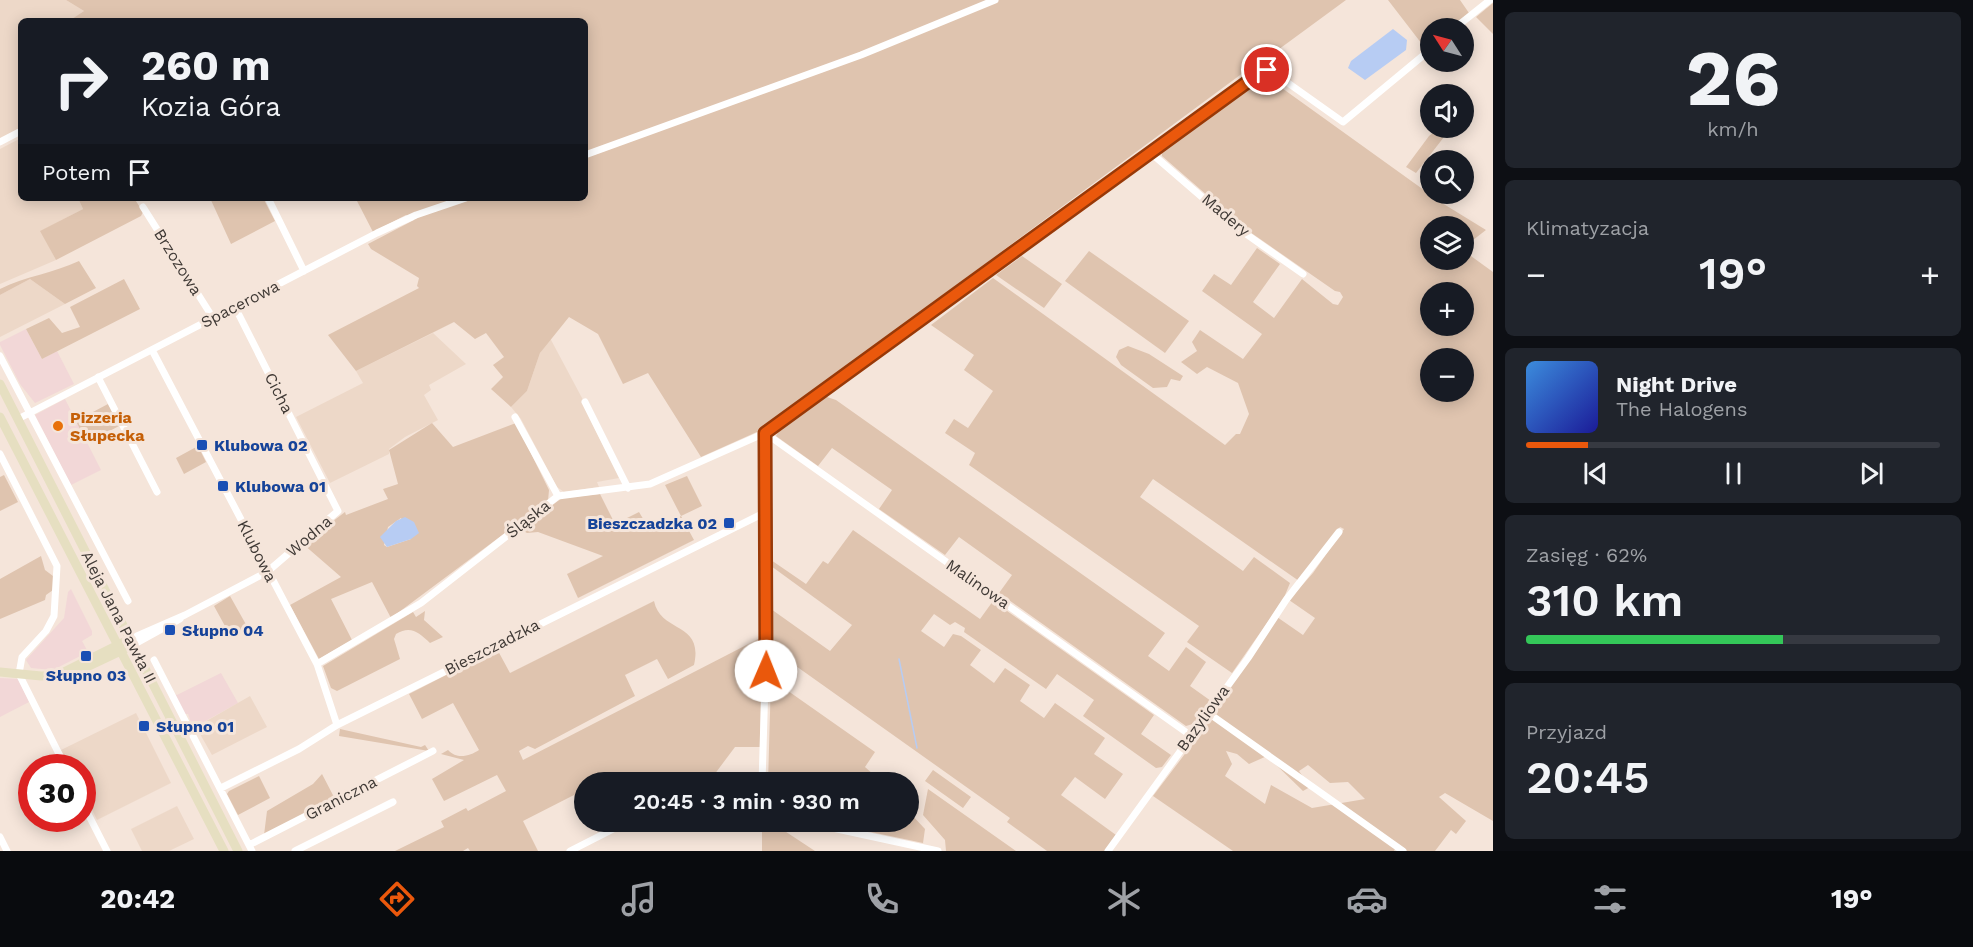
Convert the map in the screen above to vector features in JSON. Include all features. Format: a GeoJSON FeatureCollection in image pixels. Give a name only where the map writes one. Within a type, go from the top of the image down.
{"type":"FeatureCollection","features":[{"type":"Feature","properties":{"kind":"main road","name":"Aleja Jana Pawła II"},"geometry":{"type":"LineString","coordinates":[[0,384],[238,851]]}},
{"type":"Feature","properties":{"kind":"main road","name":"Aleja Jana Pawła II"},"geometry":{"type":"LineString","coordinates":[[0,417],[224,851]]}},
{"type":"Feature","properties":{"kind":"main road"},"geometry":{"type":"LineString","coordinates":[[0,672],[56,675],[76,673],[131,642]]}},
{"type":"Feature","properties":{"kind":"street"},"geometry":{"type":"LineString","coordinates":[[588,154],[861,55],[995,0]]}},
{"type":"Feature","properties":{"kind":"street"},"geometry":{"type":"LineString","coordinates":[[1468,18],[1490,0]]}},
{"type":"Feature","properties":{"kind":"street","name":"Śląska"},"geometry":{"type":"LineString","coordinates":[[316,664],[421,603],[558,496],[628,488],[655,482],[765,433],[1264,70],[1274,73],[1343,122],[1420,58]]}},
{"type":"Feature","properties":{"kind":"street"},"geometry":{"type":"LineString","coordinates":[[0,142],[18,133]]}},
{"type":"Feature","properties":{"kind":"street","name":"Madery"},"geometry":{"type":"LineString","coordinates":[[1151,153],[1239,229],[1303,274]]}},
{"type":"Feature","properties":{"kind":"street"},"geometry":{"type":"LineString","coordinates":[[269,201],[304,271]]}},
{"type":"Feature","properties":{"kind":"street","name":"Spacerowa"},"geometry":{"type":"LineString","coordinates":[[18,419],[416,215],[457,201]]}},
{"type":"Feature","properties":{"kind":"street","name":"Brzozowa"},"geometry":{"type":"LineString","coordinates":[[143,207],[213,318]]}},
{"type":"Feature","properties":{"kind":"street","name":"Cicha"},"geometry":{"type":"LineString","coordinates":[[235,307],[338,511]]}},
{"type":"Feature","properties":{"kind":"street","name":"Klubowa"},"geometry":{"type":"LineString","coordinates":[[152,350],[316,664],[337,725]]}},
{"type":"Feature","properties":{"kind":"street"},"geometry":{"type":"LineString","coordinates":[[0,356],[128,601]]}},
{"type":"Feature","properties":{"kind":"street"},"geometry":{"type":"LineString","coordinates":[[98,377],[157,492]]}},
{"type":"Feature","properties":{"kind":"street"},"geometry":{"type":"LineString","coordinates":[[585,402],[628,488]]}},
{"type":"Feature","properties":{"kind":"street"},"geometry":{"type":"LineString","coordinates":[[515,417],[558,496]]}},
{"type":"Feature","properties":{"kind":"street"},"geometry":{"type":"LineString","coordinates":[[762,772],[766,649],[765,433]]}},
{"type":"Feature","properties":{"kind":"street","name":"Malinowa"},"geometry":{"type":"LineString","coordinates":[[765,433],[1190,735]]}},
{"type":"Feature","properties":{"kind":"street"},"geometry":{"type":"LineString","coordinates":[[0,454],[57,566],[54,616],[46,631],[22,657],[19,674],[59,754]]}},
{"type":"Feature","properties":{"kind":"street","name":"Wodna"},"geometry":{"type":"LineString","coordinates":[[131,642],[168,627],[185,615],[267,572],[338,511]]}},
{"type":"Feature","properties":{"kind":"street","name":"Bieszczadzka"},"geometry":{"type":"LineString","coordinates":[[221,788],[299,749],[337,725],[766,512]]}},
{"type":"Feature","properties":{"kind":"street","name":"Bazyliowa"},"geometry":{"type":"LineString","coordinates":[[1108,851],[1206,712],[1248,658],[1298,584],[1339,532]]}},
{"type":"Feature","properties":{"kind":"street"},"geometry":{"type":"LineString","coordinates":[[154,660],[251,848]]}},
{"type":"Feature","properties":{"kind":"street"},"geometry":{"type":"LineString","coordinates":[[1206,712],[1403,851]]}},
{"type":"Feature","properties":{"kind":"street","name":"Graniczna"},"geometry":{"type":"LineString","coordinates":[[251,848],[433,751]]}},
{"type":"Feature","properties":{"kind":"street"},"geometry":{"type":"LineString","coordinates":[[295,851],[393,802]]}},
{"type":"Feature","properties":{"kind":"street"},"geometry":{"type":"LineString","coordinates":[[96,829],[107,851]]}},
{"type":"Feature","properties":{"kind":"street"},"geometry":{"type":"LineString","coordinates":[[570,851],[607,832]]}},
{"type":"Feature","properties":{"kind":"street"},"geometry":{"type":"LineString","coordinates":[[851,832],[938,851]]}},
{"type":"Feature","properties":{"kind":"street"},"geometry":{"type":"LineString","coordinates":[[0,837],[7,851]]}},
{"type":"Feature","properties":{"kind":"shaded area"},"geometry":{"type":"Polygon","coordinates":[[[0,0],[66,0],[84,11],[74,18],[18,18],[18,129],[0,139],[0,0]]]}},
{"type":"Feature","properties":{"kind":"shaded area"},"geometry":{"type":"Polygon","coordinates":[[[66,0],[1346,0],[1263,61],[1255,64],[759,431],[701,457],[648,373],[623,384],[598,334],[569,317],[540,353],[527,391],[511,407],[491,389],[503,377],[493,365],[504,357],[486,333],[475,339],[454,322],[356,371],[328,335],[419,288],[417,286],[419,278],[371,249],[368,244],[414,220],[406,215],[373,232],[357,201],[588,201],[588,18],[74,18],[84,11],[66,0]]]}},
{"type":"Feature","properties":{"kind":"shaded area"},"geometry":{"type":"Polygon","coordinates":[[[1388,0],[1460,0],[1469,13],[1463,18],[1420,18],[1420,42],[1388,0]]]}},
{"type":"Feature","properties":{"kind":"shaded area"},"geometry":{"type":"Polygon","coordinates":[[[1493,3],[1493,34],[1476,17],[1493,3]]]}},
{"type":"Feature","properties":{"kind":"shaded area"},"geometry":{"type":"Polygon","coordinates":[[[1265,76],[1420,187],[1420,204],[1444,204],[1463,216],[1420,216],[1420,270],[1474,270],[1474,258],[1493,272],[1493,821],[1445,793],[1439,797],[1466,821],[1456,834],[1451,830],[1435,851],[1403,851],[1396,847],[1394,851],[1233,851],[1153,796],[1197,738],[1196,736],[1277,617],[1303,635],[1315,618],[1289,600],[1313,573],[1344,529],[1340,527],[1299,581],[1153,479],[1140,497],[1243,571],[1254,557],[1290,583],[1283,600],[1232,673],[1187,642],[1199,626],[969,465],[975,453],[945,433],[954,419],[968,428],[993,391],[964,370],[974,355],[931,325],[993,278],[1225,445],[1236,434],[1240,434],[1249,414],[1238,383],[1207,367],[1197,374],[1181,362],[1197,351],[1192,342],[1200,330],[1243,359],[1262,334],[1202,291],[1214,274],[1231,285],[1257,248],[1280,264],[1253,302],[1274,318],[1302,279],[1333,304],[1338,305],[1343,297],[1340,292],[1335,291],[1247,230],[1162,156],[1162,151],[1265,76]],[[1226,751],[1232,764],[1225,776],[1265,804],[1271,785],[1312,808],[1365,799],[1348,782],[1330,783],[1308,765],[1299,771],[1310,787],[1303,791],[1267,756],[1249,764],[1237,754],[1226,751]]]}},
{"type":"Feature","properties":{"kind":"shaded area"},"geometry":{"type":"Polygon","coordinates":[[[1428,138],[1443,138],[1434,150],[1420,150],[1420,168],[1416,173],[1406,167],[1428,138]]]}},
{"type":"Feature","properties":{"kind":"shaded area"},"geometry":{"type":"Polygon","coordinates":[[[18,140],[18,201],[79,201],[83,209],[41,231],[56,260],[0,284],[0,149],[18,140]]]}},
{"type":"Feature","properties":{"kind":"shaded area"},"geometry":{"type":"Polygon","coordinates":[[[79,201],[136,201],[143,212],[141,216],[56,260],[40,231],[83,209],[79,201]]]}},
{"type":"Feature","properties":{"kind":"shaded area"},"geometry":{"type":"Polygon","coordinates":[[[211,201],[265,201],[275,221],[231,244],[211,201]]]}},
{"type":"Feature","properties":{"kind":"shaded area"},"geometry":{"type":"Polygon","coordinates":[[[1474,223],[1486,230],[1474,239],[1474,223]]]}},
{"type":"Feature","properties":{"kind":"shaded area"},"geometry":{"type":"Polygon","coordinates":[[[1089,251],[1189,321],[1165,353],[1065,281],[1089,251]]]}},
{"type":"Feature","properties":{"kind":"shaded area"},"geometry":{"type":"Polygon","coordinates":[[[1022,256],[1062,284],[1044,308],[996,275],[1022,256]]]}},
{"type":"Feature","properties":{"kind":"shaded area"},"geometry":{"type":"Polygon","coordinates":[[[79,261],[96,288],[65,304],[30,279],[0,295],[0,289],[79,261]]]}},
{"type":"Feature","properties":{"kind":"shaded area"},"geometry":{"type":"Polygon","coordinates":[[[30,279],[65,304],[0,337],[0,295],[30,279]]]}},
{"type":"Feature","properties":{"kind":"shaded area"},"geometry":{"type":"Polygon","coordinates":[[[124,279],[140,309],[42,359],[26,329],[49,318],[62,333],[80,327],[70,307],[124,279]]]}},
{"type":"Feature","properties":{"kind":"shaded area"},"geometry":{"type":"Polygon","coordinates":[[[26,329],[42,359],[57,351],[74,384],[35,403],[20,384],[0,345],[0,342],[26,329]]]}},
{"type":"Feature","properties":{"kind":"shaded area"},"geometry":{"type":"Polygon","coordinates":[[[433,333],[466,364],[429,385],[431,390],[424,395],[438,420],[405,437],[389,449],[389,454],[330,483],[296,417],[363,383],[356,371],[433,333]]]}},
{"type":"Feature","properties":{"kind":"shaded area"},"geometry":{"type":"Polygon","coordinates":[[[550,338],[590,413],[588,415],[619,478],[597,482],[599,487],[564,492],[557,487],[521,419],[511,407],[527,391],[540,353],[550,338]]]}},
{"type":"Feature","properties":{"kind":"shaded area"},"geometry":{"type":"Polygon","coordinates":[[[1128,346],[1149,354],[1183,376],[1180,381],[1171,379],[1167,387],[1153,388],[1121,365],[1116,357],[1119,350],[1128,346]]]}},
{"type":"Feature","properties":{"kind":"shaded area"},"geometry":{"type":"Polygon","coordinates":[[[824,396],[836,400],[1165,633],[1148,656],[1169,671],[1186,647],[1206,662],[1190,686],[1211,701],[1196,723],[1186,726],[999,593],[1012,575],[959,537],[945,555],[879,509],[892,490],[832,448],[818,466],[776,436],[779,430],[824,396]]]}},
{"type":"Feature","properties":{"kind":"shaded area"},"geometry":{"type":"Polygon","coordinates":[[[65,399],[101,470],[71,485],[35,415],[65,399]]]}},
{"type":"Feature","properties":{"kind":"shaded area"},"geometry":{"type":"Polygon","coordinates":[[[108,404],[119,426],[87,443],[76,421],[108,404]]]}},
{"type":"Feature","properties":{"kind":"shaded area"},"geometry":{"type":"Polygon","coordinates":[[[432,423],[453,447],[516,423],[549,490],[548,501],[391,618],[372,582],[331,599],[352,640],[319,659],[290,605],[341,577],[303,544],[345,512],[346,515],[388,499],[383,489],[398,484],[389,450],[432,423]],[[401,518],[388,527],[384,545],[387,547],[411,539],[401,518]]]}},
{"type":"Feature","properties":{"kind":"shaded area"},"geometry":{"type":"Polygon","coordinates":[[[198,446],[206,462],[184,474],[176,458],[198,446]]]}},
{"type":"Feature","properties":{"kind":"shaded area"},"geometry":{"type":"Polygon","coordinates":[[[4,475],[18,502],[0,511],[0,477],[4,475]]]}},
{"type":"Feature","properties":{"kind":"shaded area"},"geometry":{"type":"Polygon","coordinates":[[[687,476],[702,506],[681,516],[665,485],[687,476]]]}},
{"type":"Feature","properties":{"kind":"shaded area"},"geometry":{"type":"Polygon","coordinates":[[[600,494],[615,524],[639,512],[651,532],[681,516],[694,540],[578,598],[567,574],[603,556],[538,532],[527,533],[520,529],[562,498],[600,494]]]}},
{"type":"Feature","properties":{"kind":"shaded area"},"geometry":{"type":"Polygon","coordinates":[[[853,530],[980,619],[993,601],[1154,715],[1141,734],[1171,755],[1162,767],[1156,768],[1083,716],[1094,700],[1057,674],[1046,689],[964,632],[965,628],[955,622],[950,625],[934,614],[921,631],[944,647],[953,634],[961,636],[981,650],[970,665],[994,683],[1005,668],[1030,685],[1020,701],[1044,718],[1055,703],[1105,738],[1094,754],[1123,774],[1105,799],[1075,777],[1061,795],[1116,835],[1105,851],[1047,851],[1007,822],[1010,818],[772,649],[771,609],[830,651],[852,625],[771,566],[771,560],[806,584],[823,561],[828,564],[853,530]]]}},
{"type":"Feature","properties":{"kind":"shaded area"},"geometry":{"type":"Polygon","coordinates":[[[41,556],[45,570],[53,576],[53,590],[46,595],[45,600],[0,619],[0,579],[41,556]]]}},
{"type":"Feature","properties":{"kind":"shaded area"},"geometry":{"type":"Polygon","coordinates":[[[71,589],[92,631],[92,635],[82,641],[88,652],[53,670],[31,668],[26,660],[64,618],[68,592],[71,589]]]}},
{"type":"Feature","properties":{"kind":"shaded area"},"geometry":{"type":"Polygon","coordinates":[[[230,596],[248,628],[231,637],[214,606],[230,596]]]}},
{"type":"Feature","properties":{"kind":"shaded area"},"geometry":{"type":"Polygon","coordinates":[[[654,601],[658,611],[665,619],[688,634],[693,641],[694,665],[668,679],[657,659],[625,675],[635,696],[535,749],[528,746],[519,751],[523,760],[762,637],[760,747],[735,747],[716,772],[574,772],[574,795],[523,821],[538,851],[470,851],[468,848],[463,851],[395,851],[444,827],[441,821],[466,808],[468,811],[506,791],[497,775],[444,801],[432,779],[464,760],[441,754],[448,750],[455,755],[464,756],[479,750],[453,703],[422,719],[409,694],[497,649],[510,673],[654,601]]]}},
{"type":"Feature","properties":{"kind":"shaded area"},"geometry":{"type":"Polygon","coordinates":[[[425,611],[424,620],[443,637],[430,643],[415,631],[401,631],[394,639],[400,659],[337,691],[331,688],[323,666],[413,612],[416,617],[425,611]]]}},
{"type":"Feature","properties":{"kind":"shaded area"},"geometry":{"type":"Polygon","coordinates":[[[221,673],[238,703],[193,728],[188,714],[185,714],[173,693],[177,695],[221,673]]]}},
{"type":"Feature","properties":{"kind":"shaded area"},"geometry":{"type":"Polygon","coordinates":[[[0,678],[18,679],[29,702],[0,717],[0,678]]]}},
{"type":"Feature","properties":{"kind":"shaded area"},"geometry":{"type":"Polygon","coordinates":[[[771,679],[875,752],[865,767],[871,772],[768,772],[771,679]]]}},
{"type":"Feature","properties":{"kind":"shaded area"},"geometry":{"type":"Polygon","coordinates":[[[250,696],[267,727],[212,755],[196,727],[250,696]]]}},
{"type":"Feature","properties":{"kind":"shaded area"},"geometry":{"type":"Polygon","coordinates":[[[136,713],[171,783],[97,820],[96,754],[63,754],[61,750],[136,713]]]}},
{"type":"Feature","properties":{"kind":"shaded area"},"geometry":{"type":"Polygon","coordinates":[[[340,729],[421,747],[425,745],[429,751],[339,736],[340,729]]]}},
{"type":"Feature","properties":{"kind":"shaded area"},"geometry":{"type":"Polygon","coordinates":[[[933,770],[971,797],[963,808],[925,781],[933,770]]]}},
{"type":"Feature","properties":{"kind":"shaded area"},"geometry":{"type":"Polygon","coordinates":[[[322,774],[335,799],[264,835],[267,811],[313,784],[322,774]]]}},
{"type":"Feature","properties":{"kind":"shaded area"},"geometry":{"type":"Polygon","coordinates":[[[259,776],[270,798],[238,815],[227,794],[259,776]]]}},
{"type":"Feature","properties":{"kind":"shaded area"},"geometry":{"type":"Polygon","coordinates":[[[928,789],[1016,851],[946,851],[945,840],[923,815],[928,789]]]}},
{"type":"Feature","properties":{"kind":"shaded area"},"geometry":{"type":"Polygon","coordinates":[[[177,806],[194,839],[169,851],[142,851],[131,829],[177,806]]]}},
{"type":"Feature","properties":{"kind":"shaded area"},"geometry":{"type":"Polygon","coordinates":[[[919,823],[925,829],[923,843],[871,832],[919,832],[919,823]]]}},
{"type":"Feature","properties":{"kind":"shaded area"},"geometry":{"type":"Polygon","coordinates":[[[762,832],[786,832],[815,851],[762,851],[762,832]]]}},
{"type":"Feature","properties":{"kind":"water"},"geometry":{"type":"Polygon","coordinates":[[[1393,29],[1407,40],[1406,50],[1365,80],[1348,68],[1351,61],[1393,29]]]}},
{"type":"Feature","properties":{"kind":"water"},"geometry":{"type":"Polygon","coordinates":[[[405,517],[414,522],[419,533],[411,539],[387,547],[380,537],[396,521],[405,517]]]}},
{"type":"Feature","properties":{"kind":"waterway"},"geometry":{"type":"LineString","coordinates":[[899,659],[917,748]]}},
{"type":"Feature","properties":{"kind":"place","name":"Pizzeria Słupecka"},"geometry":{"type":"Point","coordinates":[58,426]}},
{"type":"Feature","properties":{"kind":"place","name":"Klubowa 02"},"geometry":{"type":"Point","coordinates":[202,445]}},
{"type":"Feature","properties":{"kind":"place","name":"Klubowa 01"},"geometry":{"type":"Point","coordinates":[223,486]}},
{"type":"Feature","properties":{"kind":"place","name":"Bieszczadzka 02"},"geometry":{"type":"Point","coordinates":[729,523]}},
{"type":"Feature","properties":{"kind":"place","name":"Słupno 04"},"geometry":{"type":"Point","coordinates":[170,630]}},
{"type":"Feature","properties":{"kind":"place","name":"Słupno 03"},"geometry":{"type":"Point","coordinates":[86,656]}},
{"type":"Feature","properties":{"kind":"place","name":"Słupno 01"},"geometry":{"type":"Point","coordinates":[144,726]}},
{"type":"Feature","properties":{"kind":"route"},"geometry":{"type":"LineString","coordinates":[[766,671],[765,433],[1267,70]]}}]}
